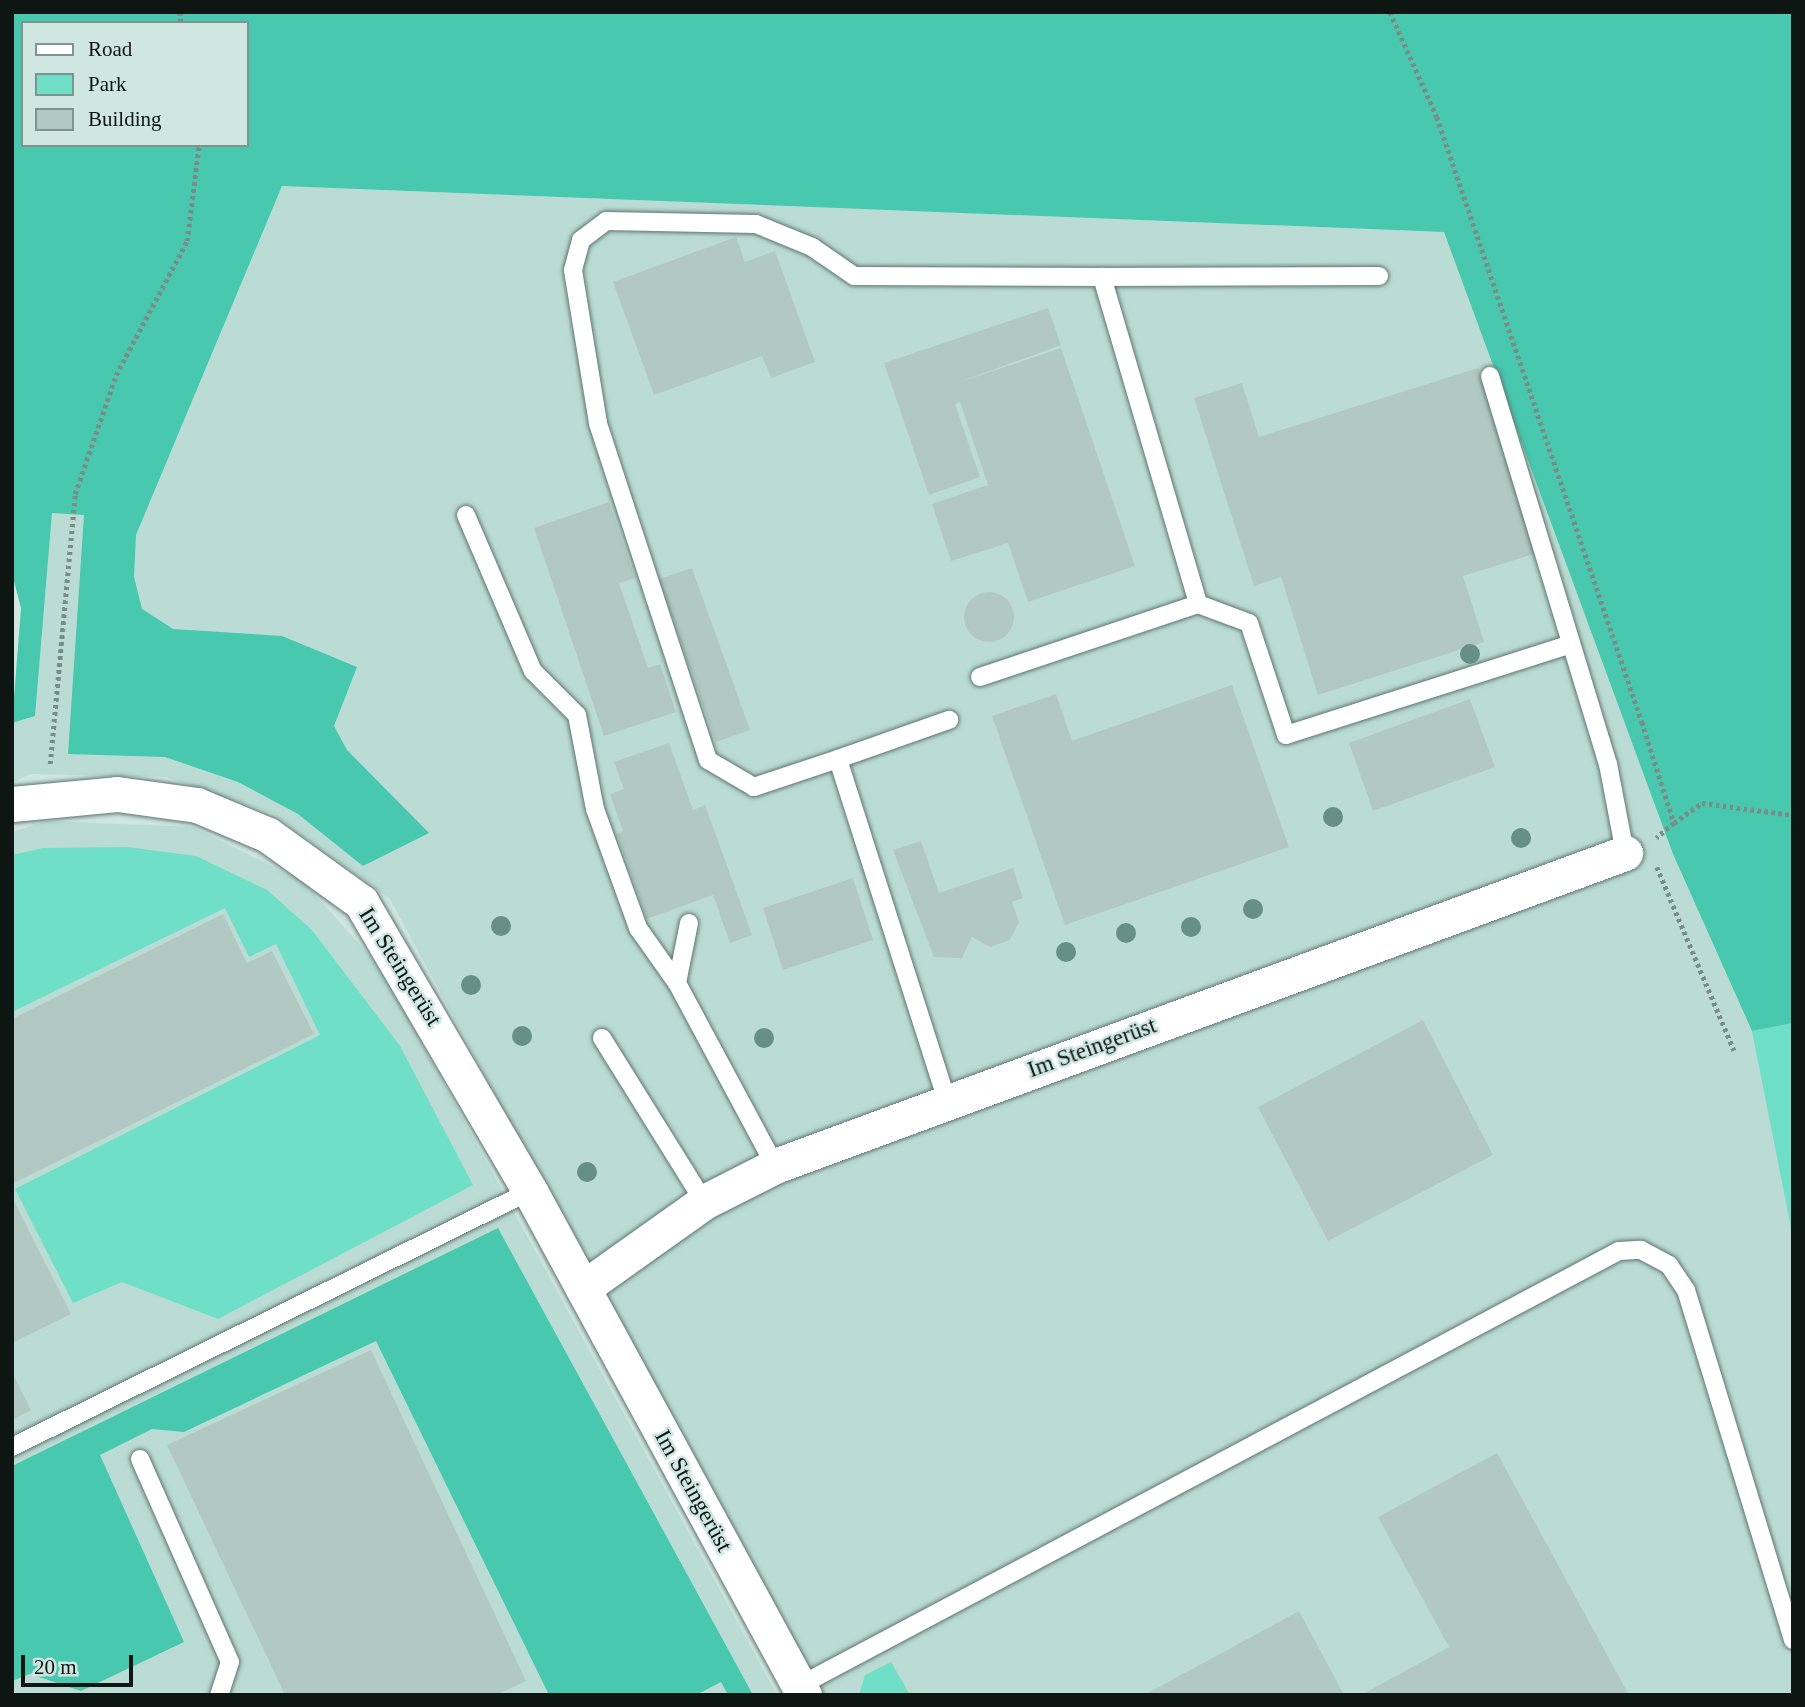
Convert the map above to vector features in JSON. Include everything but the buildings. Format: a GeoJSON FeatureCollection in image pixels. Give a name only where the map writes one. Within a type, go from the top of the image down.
{"type":"FeatureCollection","features":[{"type":"Feature","properties":{"kind":"street","name":"Im Steingerüst"},"geometry":{"type":"LineString","coordinates":[[12,804],[47,796],[117,794],[197,805],[268,835],[361,902],[530,1191],[801,1690]]}},
{"type":"Feature","properties":{"kind":"street","name":"Im Steingerüst"},"geometry":{"type":"LineString","coordinates":[[583,1288],[704,1202],[775,1166],[1636,849]]}},
{"type":"Feature","properties":{"kind":"lane"},"geometry":{"type":"LineString","coordinates":[[949,720],[754,787],[708,760],[598,423],[572,270],[581,240],[606,222],[756,224],[812,247],[854,276],[1379,276]]}},
{"type":"Feature","properties":{"kind":"lane"},"geometry":{"type":"LineString","coordinates":[[1102,277],[1198,604]]}},
{"type":"Feature","properties":{"kind":"lane"},"geometry":{"type":"LineString","coordinates":[[1490,376],[1636,849]]}},
{"type":"Feature","properties":{"kind":"lane"},"geometry":{"type":"LineString","coordinates":[[466,515],[533,671],[577,715],[595,809],[638,928],[677,983],[775,1166]]}},
{"type":"Feature","properties":{"kind":"lane"},"geometry":{"type":"LineString","coordinates":[[980,677],[1198,604],[1249,623],[1286,735],[1571,644]]}},
{"type":"Feature","properties":{"kind":"lane"},"geometry":{"type":"LineString","coordinates":[[838,759],[947,1101]]}},
{"type":"Feature","properties":{"kind":"lane"},"geometry":{"type":"LineString","coordinates":[[677,983],[688,923]]}},
{"type":"Feature","properties":{"kind":"lane"},"geometry":{"type":"LineString","coordinates":[[602,1038],[704,1202]]}},
{"type":"Feature","properties":{"kind":"lane"},"geometry":{"type":"LineString","coordinates":[[12,1447],[530,1191]]}},
{"type":"Feature","properties":{"kind":"lane"},"geometry":{"type":"LineString","coordinates":[[801,1690],[1619,1251],[1641,1250],[1669,1265],[1686,1290],[1793,1640]]}},
{"type":"Feature","properties":{"kind":"lane"},"geometry":{"type":"LineString","coordinates":[[140,1459],[230,1662],[219,1695]]}},
{"type":"Feature","properties":{"kind":"path"},"geometry":{"type":"LineString","coordinates":[[1390,12],[1437,117],[1674,823]]}},
{"type":"Feature","properties":{"kind":"path"},"geometry":{"type":"LineString","coordinates":[[47,796],[75,494],[116,375],[187,241],[199,147]]}},
{"type":"Feature","properties":{"kind":"path"},"geometry":{"type":"LineString","coordinates":[[1734,1050],[1636,849],[1702,803],[1793,816]]}},
{"type":"Feature","properties":{"kind":"shaded area"},"geometry":{"type":"Polygon","coordinates":[[[282,186],[1445,232],[1793,519],[1793,1695],[819,1695],[390,899],[272,813],[166,777],[30,774],[12,783],[12,723],[35,715],[52,513],[85,515],[136,535],[282,186]]]}},
{"type":"Feature","properties":{"kind":"shaded area"},"geometry":{"type":"Polygon","coordinates":[[[47,821],[193,827],[304,882],[382,970],[777,1695],[12,1695],[12,832],[47,821]]]}},
{"type":"Feature","properties":{"kind":"green space"},"geometry":{"type":"Polygon","coordinates":[[[12,12],[1793,12],[1793,1023],[1752,1031],[1673,854],[1444,232],[282,186],[136,535],[134,577],[142,609],[173,629],[282,636],[357,667],[334,726],[347,750],[429,833],[363,866],[298,814],[238,782],[165,757],[68,754],[84,515],[52,513],[35,716],[12,723],[21,608],[12,574],[12,12]]]}},
{"type":"Feature","properties":{"kind":"green space"},"geometry":{"type":"Polygon","coordinates":[[[126,847],[196,856],[267,890],[312,930],[400,1046],[473,1185],[218,1319],[122,1282],[73,1303],[15,1189],[320,1035],[276,944],[249,957],[225,908],[12,1012],[12,855],[43,848],[126,847]]]}},
{"type":"Feature","properties":{"kind":"green space"},"geometry":{"type":"Polygon","coordinates":[[[1793,1023],[1793,1238],[1752,1031],[1793,1023]]]}},
{"type":"Feature","properties":{"kind":"green space"},"geometry":{"type":"Polygon","coordinates":[[[498,1228],[753,1695],[728,1695],[721,1682],[696,1695],[549,1695],[376,1341],[184,1432],[152,1429],[100,1455],[184,1642],[81,1691],[30,1674],[12,1681],[12,1466],[498,1228]]]}},
{"type":"Feature","properties":{"kind":"green space"},"geometry":{"type":"Polygon","coordinates":[[[891,1662],[910,1695],[859,1695],[865,1675],[891,1662]]]}}]}
